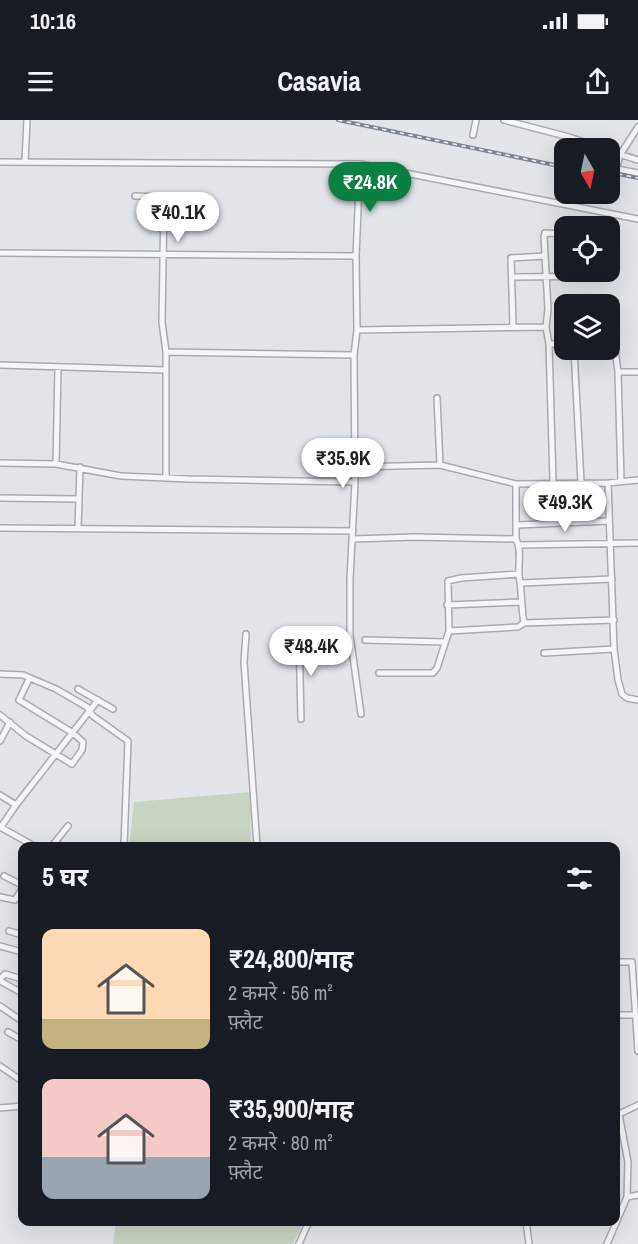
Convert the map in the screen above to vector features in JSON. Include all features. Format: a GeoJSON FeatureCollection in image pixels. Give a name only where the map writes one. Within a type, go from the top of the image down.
{"type":"FeatureCollection","features":[{"type":"Feature","properties":{"kind":"street"},"geometry":{"type":"LineString","coordinates":[[25,162],[27,120]]}},
{"type":"Feature","properties":{"kind":"street"},"geometry":{"type":"LineString","coordinates":[[473,135],[476,120]]}},
{"type":"Feature","properties":{"kind":"street"},"geometry":{"type":"LineString","coordinates":[[504,120],[572,138]]}},
{"type":"Feature","properties":{"kind":"street"},"geometry":{"type":"LineString","coordinates":[[638,128],[620,155],[638,160]]}},
{"type":"Feature","properties":{"kind":"street"},"geometry":{"type":"LineString","coordinates":[[0,162],[360,164],[638,219]]}},
{"type":"Feature","properties":{"kind":"street"},"geometry":{"type":"LineString","coordinates":[[360,164],[356,256],[355,483],[350,579],[350,635],[361,714]]}},
{"type":"Feature","properties":{"kind":"street"},"geometry":{"type":"LineString","coordinates":[[620,169],[638,173]]}},
{"type":"Feature","properties":{"kind":"street"},"geometry":{"type":"LineString","coordinates":[[135,196],[163,197],[164,202],[162,322],[166,352],[166,478]]}},
{"type":"Feature","properties":{"kind":"street"},"geometry":{"type":"LineString","coordinates":[[553,482],[549,344],[546,327],[545,233],[554,233]]}},
{"type":"Feature","properties":{"kind":"street"},"geometry":{"type":"LineString","coordinates":[[0,253],[356,256]]}},
{"type":"Feature","properties":{"kind":"street"},"geometry":{"type":"LineString","coordinates":[[513,327],[511,258],[545,256]]}},
{"type":"Feature","properties":{"kind":"street"},"geometry":{"type":"LineString","coordinates":[[513,278],[554,277]]}},
{"type":"Feature","properties":{"kind":"street"},"geometry":{"type":"LineString","coordinates":[[357,330],[546,327]]}},
{"type":"Feature","properties":{"kind":"street"},"geometry":{"type":"LineString","coordinates":[[549,344],[554,344]]}},
{"type":"Feature","properties":{"kind":"street"},"geometry":{"type":"LineString","coordinates":[[166,352],[354,355]]}},
{"type":"Feature","properties":{"kind":"street"},"geometry":{"type":"LineString","coordinates":[[575,360],[581,482]]}},
{"type":"Feature","properties":{"kind":"street"},"geometry":{"type":"LineString","coordinates":[[616,360],[621,481]]}},
{"type":"Feature","properties":{"kind":"street"},"geometry":{"type":"LineString","coordinates":[[0,365],[165,370]]}},
{"type":"Feature","properties":{"kind":"street"},"geometry":{"type":"LineString","coordinates":[[56,464],[58,367]]}},
{"type":"Feature","properties":{"kind":"street"},"geometry":{"type":"LineString","coordinates":[[618,372],[638,372]]}},
{"type":"Feature","properties":{"kind":"street"},"geometry":{"type":"LineString","coordinates":[[437,398],[440,465]]}},
{"type":"Feature","properties":{"kind":"street"},"geometry":{"type":"LineString","coordinates":[[0,463],[56,464],[121,476],[355,483]]}},
{"type":"Feature","properties":{"kind":"street"},"geometry":{"type":"LineString","coordinates":[[355,467],[440,465],[516,484],[608,483],[638,480]]}},
{"type":"Feature","properties":{"kind":"street"},"geometry":{"type":"LineString","coordinates":[[78,529],[80,467]]}},
{"type":"Feature","properties":{"kind":"street"},"geometry":{"type":"LineString","coordinates":[[608,483],[614,649],[618,680],[622,694],[627,698],[638,700]]}},
{"type":"Feature","properties":{"kind":"street"},"geometry":{"type":"LineString","coordinates":[[516,484],[516,539],[519,545],[519,574],[522,583],[520,602],[524,623]]}},
{"type":"Feature","properties":{"kind":"street"},"geometry":{"type":"LineString","coordinates":[[0,498],[78,499]]}},
{"type":"Feature","properties":{"kind":"street"},"geometry":{"type":"LineString","coordinates":[[517,525],[609,521]]}},
{"type":"Feature","properties":{"kind":"street"},"geometry":{"type":"LineString","coordinates":[[0,528],[353,531]]}},
{"type":"Feature","properties":{"kind":"street"},"geometry":{"type":"LineString","coordinates":[[353,539],[415,537],[516,539]]}},
{"type":"Feature","properties":{"kind":"street"},"geometry":{"type":"LineString","coordinates":[[519,545],[638,543]]}},
{"type":"Feature","properties":{"kind":"street"},"geometry":{"type":"LineString","coordinates":[[379,673],[433,673],[437,668],[449,631],[447,585],[450,579],[519,574]]}},
{"type":"Feature","properties":{"kind":"street"},"geometry":{"type":"LineString","coordinates":[[522,583],[612,579]]}},
{"type":"Feature","properties":{"kind":"street"},"geometry":{"type":"LineString","coordinates":[[447,605],[520,602]]}},
{"type":"Feature","properties":{"kind":"street"},"geometry":{"type":"LineString","coordinates":[[449,631],[518,627],[524,623],[614,620]]}},
{"type":"Feature","properties":{"kind":"street"},"geometry":{"type":"LineString","coordinates":[[246,634],[244,662],[257,842]]}},
{"type":"Feature","properties":{"kind":"street"},"geometry":{"type":"LineString","coordinates":[[298,636],[301,719]]}},
{"type":"Feature","properties":{"kind":"street"},"geometry":{"type":"LineString","coordinates":[[365,640],[445,642]]}},
{"type":"Feature","properties":{"kind":"street"},"geometry":{"type":"LineString","coordinates":[[544,653],[614,649]]}},
{"type":"Feature","properties":{"kind":"street"},"geometry":{"type":"LineString","coordinates":[[0,674],[23,675],[57,689],[87,707],[93,716],[128,741],[124,842]]}},
{"type":"Feature","properties":{"kind":"street"},"geometry":{"type":"LineString","coordinates":[[0,716],[72,764],[84,746],[81,740],[20,700],[29,679]]}},
{"type":"Feature","properties":{"kind":"street"},"geometry":{"type":"LineString","coordinates":[[78,689],[113,709]]}},
{"type":"Feature","properties":{"kind":"street"},"geometry":{"type":"LineString","coordinates":[[27,842],[1,827],[98,700]]}},
{"type":"Feature","properties":{"kind":"street"},"geometry":{"type":"LineString","coordinates":[[0,741],[10,722]]}},
{"type":"Feature","properties":{"kind":"street"},"geometry":{"type":"LineString","coordinates":[[0,795],[16,805]]}},
{"type":"Feature","properties":{"kind":"street"},"geometry":{"type":"LineString","coordinates":[[55,842],[68,826]]}},
{"type":"Feature","properties":{"kind":"street"},"geometry":{"type":"LineString","coordinates":[[4,876],[18,883]]}},
{"type":"Feature","properties":{"kind":"street"},"geometry":{"type":"LineString","coordinates":[[0,897],[15,900],[18,895]]}},
{"type":"Feature","properties":{"kind":"street"},"geometry":{"type":"LineString","coordinates":[[9,931],[18,934]]}},
{"type":"Feature","properties":{"kind":"street"},"geometry":{"type":"LineString","coordinates":[[0,954],[1,946],[18,951]]}},
{"type":"Feature","properties":{"kind":"street"},"geometry":{"type":"LineString","coordinates":[[620,962],[635,961],[634,1016],[638,1051]]}},
{"type":"Feature","properties":{"kind":"street"},"geometry":{"type":"LineString","coordinates":[[18,978],[5,974],[0,980],[18,991]]}},
{"type":"Feature","properties":{"kind":"street"},"geometry":{"type":"LineString","coordinates":[[0,1006],[18,1018]]}},
{"type":"Feature","properties":{"kind":"street"},"geometry":{"type":"LineString","coordinates":[[620,1015],[634,1016]]}},
{"type":"Feature","properties":{"kind":"street"},"geometry":{"type":"LineString","coordinates":[[8,1032],[18,1038]]}},
{"type":"Feature","properties":{"kind":"street"},"geometry":{"type":"LineString","coordinates":[[0,1066],[18,1078]]}},
{"type":"Feature","properties":{"kind":"street"},"geometry":{"type":"LineString","coordinates":[[620,1114],[638,1105]]}},
{"type":"Feature","properties":{"kind":"street"},"geometry":{"type":"LineString","coordinates":[[0,1108],[18,1106]]}},
{"type":"Feature","properties":{"kind":"street"},"geometry":{"type":"LineString","coordinates":[[620,1128],[628,1162],[627,1197],[620,1213]]}},
{"type":"Feature","properties":{"kind":"street"},"geometry":{"type":"LineString","coordinates":[[627,1197],[638,1195]]}},
{"type":"Feature","properties":{"kind":"street"},"geometry":{"type":"LineString","coordinates":[[299,1244],[307,1226]]}},
{"type":"Feature","properties":{"kind":"street"},"geometry":{"type":"LineString","coordinates":[[527,1226],[530,1244]]}},
{"type":"Feature","properties":{"kind":"street"},"geometry":{"type":"LineString","coordinates":[[607,1244],[615,1226]]}},
{"type":"Feature","properties":{"kind":"green space"},"geometry":{"type":"Polygon","coordinates":[[[250,792],[251,842],[129,842],[134,802],[250,792]]]}},
{"type":"Feature","properties":{"kind":"green space"},"geometry":{"type":"Polygon","coordinates":[[[115,1226],[302,1226],[293,1244],[113,1244],[115,1226]]]}},
{"type":"Feature","properties":{"kind":"railway"},"geometry":{"type":"LineString","coordinates":[[338,120],[554,165]]}},
{"type":"Feature","properties":{"kind":"railway"},"geometry":{"type":"LineString","coordinates":[[620,174],[638,178]]}}]}
